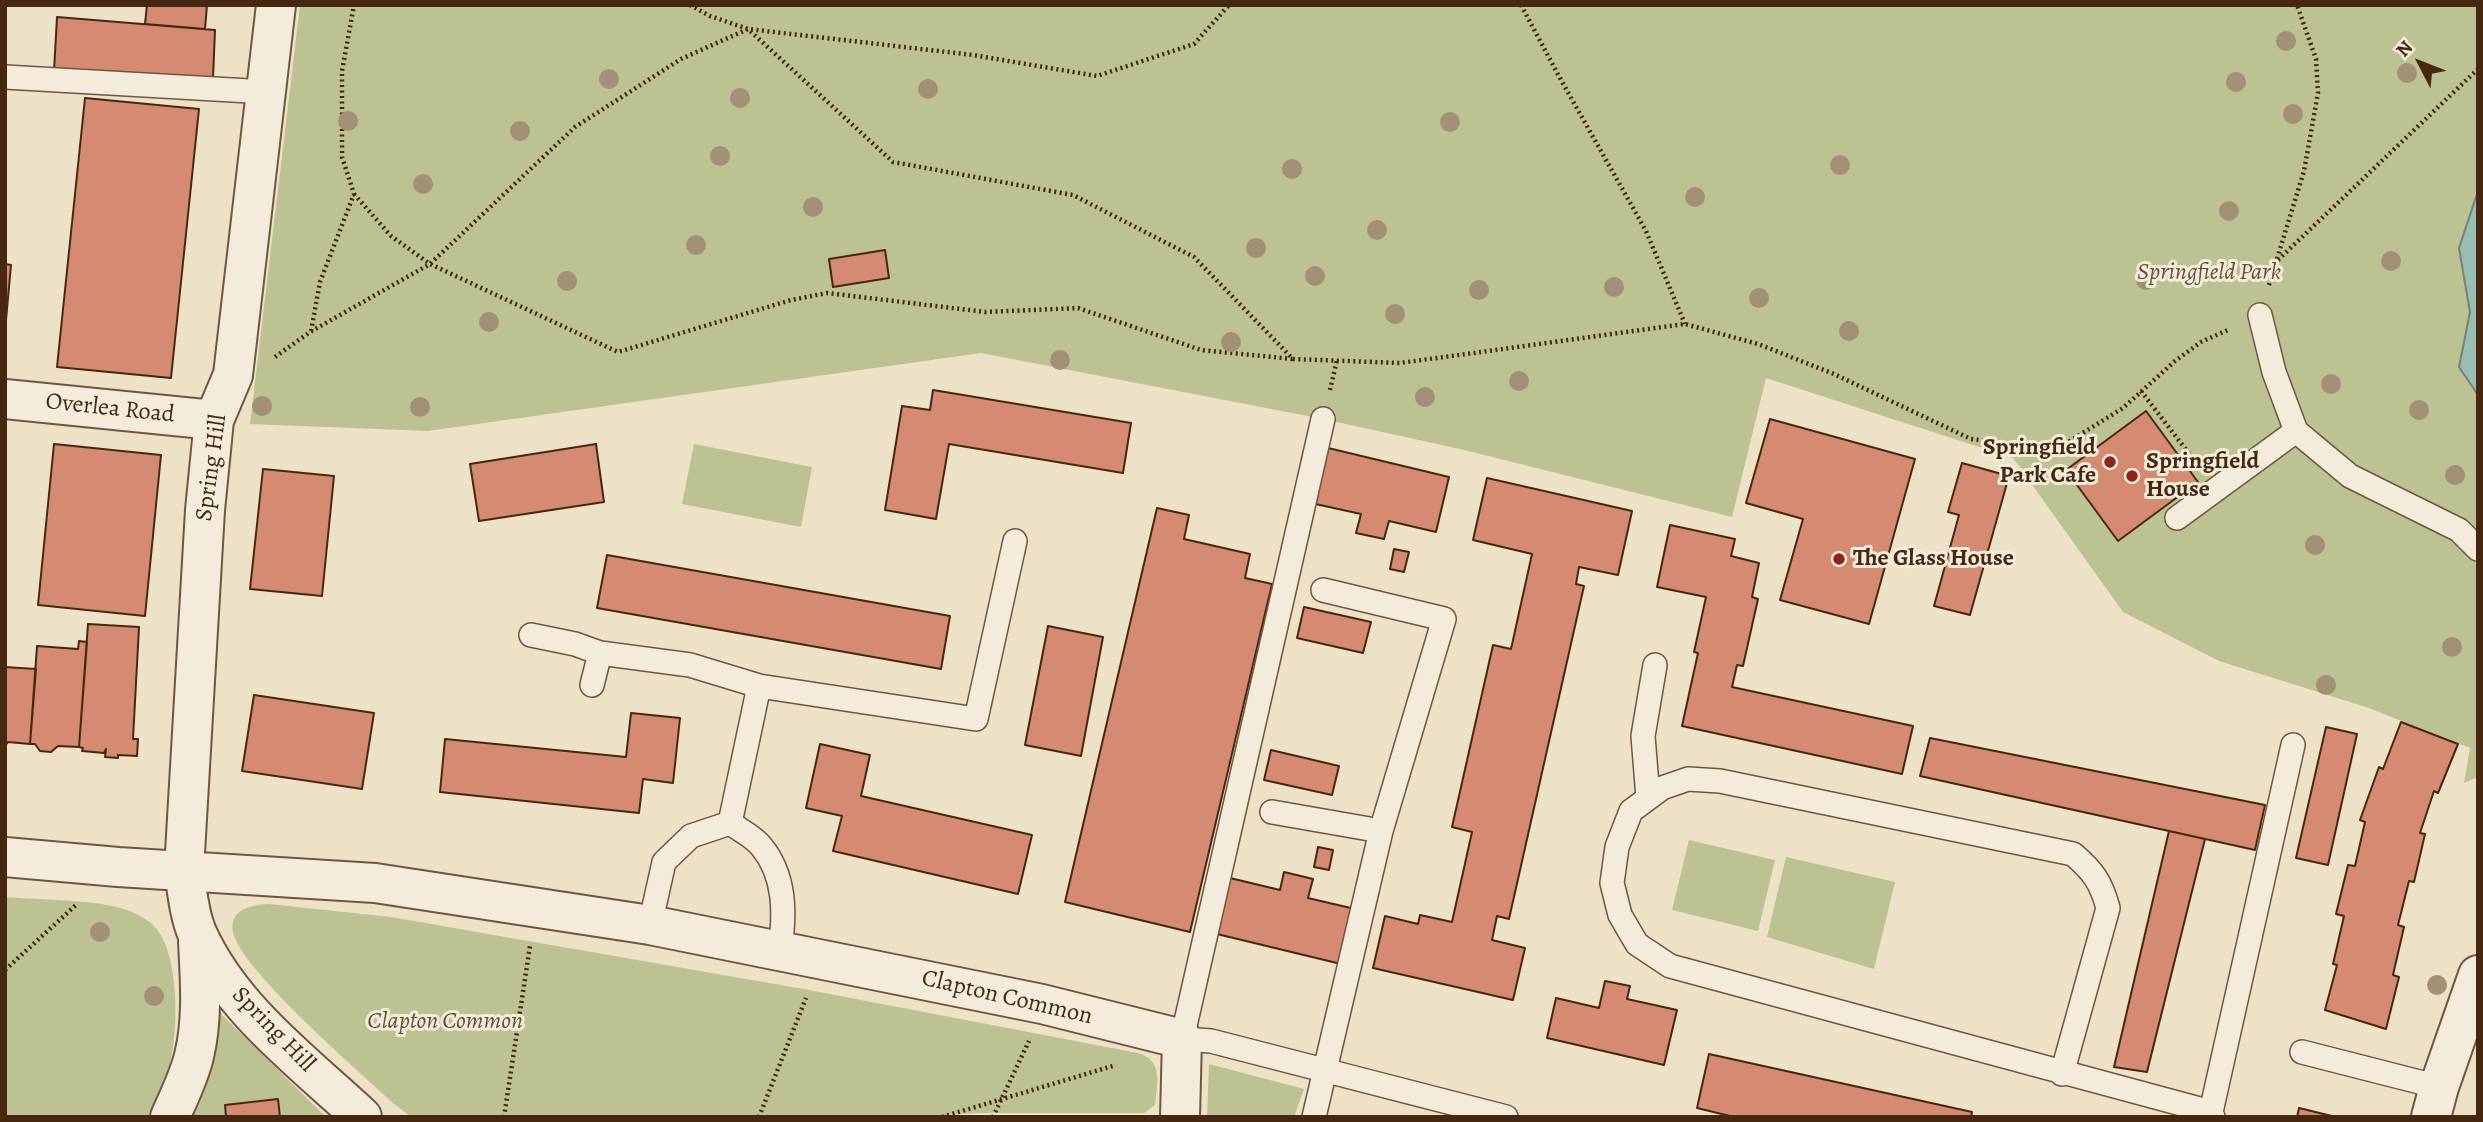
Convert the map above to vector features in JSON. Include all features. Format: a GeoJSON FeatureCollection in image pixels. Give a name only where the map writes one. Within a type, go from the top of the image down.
{"type":"FeatureCollection","features":[{"type":"Feature","properties":{"kind":"street","name":"Spring Hill"},"geometry":{"type":"LineString","coordinates":[[170,1117],[184,1088],[194,1056],[201,991],[197,933],[184,870],[205,510],[214,420],[233,375],[276,5]]}},
{"type":"Feature","properties":{"kind":"street","name":"Overlea Road"},"geometry":{"type":"LineString","coordinates":[[5,399],[214,420]]}},
{"type":"Feature","properties":{"kind":"street","name":"Clapton Common"},"geometry":{"type":"LineString","coordinates":[[5,857],[375,883],[650,925],[1042,1003],[1182,1039]]}},
{"type":"Feature","properties":{"kind":"street","name":"Spring Hill"},"geometry":{"type":"LineString","coordinates":[[197,933],[224,980],[261,1023],[362,1117]]}},
{"type":"Feature","properties":{"kind":"street"},"geometry":{"type":"LineString","coordinates":[[2435,1102],[2478,975]]}},
{"type":"Feature","properties":{"kind":"street"},"geometry":{"type":"LineString","coordinates":[[1180,1117],[1182,1039]]}},
{"type":"Feature","properties":{"kind":"lane"},"geometry":{"type":"LineString","coordinates":[[5,77],[267,92]]}},
{"type":"Feature","properties":{"kind":"lane"},"geometry":{"type":"LineString","coordinates":[[2260,315],[2274,372],[2296,431],[2350,476],[2459,530],[2478,549]]}},
{"type":"Feature","properties":{"kind":"lane"},"geometry":{"type":"LineString","coordinates":[[1324,419],[1182,1039],[1211,1041],[1506,1117]]}},
{"type":"Feature","properties":{"kind":"lane"},"geometry":{"type":"LineString","coordinates":[[2177,518],[2296,431]]}},
{"type":"Feature","properties":{"kind":"lane"},"geometry":{"type":"LineString","coordinates":[[531,635],[575,644],[600,653],[690,665],[759,686],[976,719],[1015,541]]}},
{"type":"Feature","properties":{"kind":"lane"},"geometry":{"type":"LineString","coordinates":[[1314,1117],[1381,831],[1444,619],[1323,590]]}},
{"type":"Feature","properties":{"kind":"lane"},"geometry":{"type":"LineString","coordinates":[[592,685],[600,653]]}},
{"type":"Feature","properties":{"kind":"lane"},"geometry":{"type":"LineString","coordinates":[[1648,798],[1643,736],[1655,665]]}},
{"type":"Feature","properties":{"kind":"lane"},"geometry":{"type":"LineString","coordinates":[[730,823],[759,686]]}},
{"type":"Feature","properties":{"kind":"lane"},"geometry":{"type":"LineString","coordinates":[[2063,1074],[2108,908],[2103,890],[2091,869],[2073,854],[1720,781],[1688,779],[1662,788],[1631,811],[1617,847],[1612,883],[1620,915],[1637,944],[1671,966],[2063,1074],[2212,1115],[2293,745]]}},
{"type":"Feature","properties":{"kind":"lane"},"geometry":{"type":"LineString","coordinates":[[1272,812],[1381,831]]}},
{"type":"Feature","properties":{"kind":"lane"},"geometry":{"type":"LineString","coordinates":[[650,925],[664,862],[691,836],[730,823]]}},
{"type":"Feature","properties":{"kind":"lane"},"geometry":{"type":"LineString","coordinates":[[730,823],[761,844],[778,874],[785,916],[780,950]]}},
{"type":"Feature","properties":{"kind":"lane"},"geometry":{"type":"LineString","coordinates":[[2302,1052],[2435,1102]]}},
{"type":"Feature","properties":{"kind":"path"},"geometry":{"type":"LineString","coordinates":[[354,5],[342,71],[342,157],[354,194],[391,236],[430,264],[618,352],[791,300],[827,293],[986,312],[1078,308],[1201,350],[1293,359],[1400,363],[1685,324],[1758,344],[1821,369],[1971,439],[2016,444],[2065,444],[2123,408],[2175,361],[2201,342],[2260,315]]}},
{"type":"Feature","properties":{"kind":"path"},"geometry":{"type":"LineString","coordinates":[[691,5],[710,16],[748,29],[973,55],[1097,76],[1194,44],[1229,5]]}},
{"type":"Feature","properties":{"kind":"path"},"geometry":{"type":"LineString","coordinates":[[1521,5],[1560,80],[1646,231],[1685,324]]}},
{"type":"Feature","properties":{"kind":"path"},"geometry":{"type":"LineString","coordinates":[[2297,5],[2316,58],[2318,93],[2304,171],[2277,261],[2478,69]]}},
{"type":"Feature","properties":{"kind":"path"},"geometry":{"type":"LineString","coordinates":[[268,362],[310,332],[430,264],[575,127],[681,60],[748,29]]}},
{"type":"Feature","properties":{"kind":"path"},"geometry":{"type":"LineString","coordinates":[[748,29],[892,162],[1073,195],[1195,257],[1293,359]]}},
{"type":"Feature","properties":{"kind":"path"},"geometry":{"type":"LineString","coordinates":[[310,332],[320,282],[354,194]]}},
{"type":"Feature","properties":{"kind":"path"},"geometry":{"type":"LineString","coordinates":[[2141,391],[2216,489]]}},
{"type":"Feature","properties":{"kind":"path"},"geometry":{"type":"LineString","coordinates":[[5,970],[118,867]]}},
{"type":"Feature","properties":{"kind":"path"},"geometry":{"type":"LineString","coordinates":[[504,1117],[536,908]]}},
{"type":"Feature","properties":{"kind":"path"},"geometry":{"type":"LineString","coordinates":[[759,1117],[821,958]]}},
{"type":"Feature","properties":{"kind":"path"},"geometry":{"type":"LineString","coordinates":[[993,1117],[1031,1036],[1042,1003]]}},
{"type":"Feature","properties":{"kind":"path"},"geometry":{"type":"LineString","coordinates":[[942,1117],[1126,1063]]}},
{"type":"Feature","properties":{"kind":"green space","name":"Springfield Park"},"geometry":{"type":"Polygon","coordinates":[[[300,5],[2478,5],[2478,777],[2464,783],[2470,748],[2366,707],[2219,661],[2123,612],[2013,458],[1766,378],[1732,517],[1460,449],[1323,419],[981,353],[428,431],[250,424],[300,5]]]}},
{"type":"Feature","properties":{"kind":"green space"},"geometry":{"type":"Polygon","coordinates":[[[694,444],[812,467],[801,527],[682,504],[694,444]]]}},
{"type":"Feature","properties":{"kind":"green space"},"geometry":{"type":"Polygon","coordinates":[[[1689,840],[1775,860],[1758,931],[1672,910],[1689,840]]]}},
{"type":"Feature","properties":{"kind":"green space"},"geometry":{"type":"Polygon","coordinates":[[[1786,857],[1895,882],[1874,969],[1767,937],[1786,857]]]}},
{"type":"Feature","properties":{"kind":"green space"},"geometry":{"type":"Polygon","coordinates":[[[5,897],[88,902],[119,908],[132,912],[155,927],[168,951],[172,967],[175,1033],[167,1073],[150,1117],[5,1117],[5,897]]]}},
{"type":"Feature","properties":{"kind":"green space","name":"Clapton Common"},"geometry":{"type":"Polygon","coordinates":[[[269,904],[391,917],[809,990],[1138,1053],[1146,1056],[1155,1067],[1155,1105],[1144,1113],[977,1113],[915,1117],[411,1117],[304,1020],[256,970],[241,949],[233,932],[234,918],[249,907],[269,904]]]}},
{"type":"Feature","properties":{"kind":"green space"},"geometry":{"type":"Polygon","coordinates":[[[217,1013],[220,1013],[326,1117],[188,1117],[217,1013]]]}},
{"type":"Feature","properties":{"kind":"green space"},"geometry":{"type":"Polygon","coordinates":[[[1209,1064],[1304,1089],[1294,1117],[1207,1117],[1209,1064]]]}},
{"type":"Feature","properties":{"kind":"water"},"geometry":{"type":"Polygon","coordinates":[[[2478,191],[2478,395],[2459,367],[2470,312],[2459,248],[2478,191]]]}},
{"type":"Feature","properties":{"kind":"building"},"geometry":{"type":"Polygon","coordinates":[[[147,5],[207,5],[205,29],[145,24],[147,5]]]}},
{"type":"Feature","properties":{"kind":"building"},"geometry":{"type":"Polygon","coordinates":[[[57,17],[215,30],[213,78],[54,71],[57,17]]]}},
{"type":"Feature","properties":{"kind":"building"},"geometry":{"type":"Polygon","coordinates":[[[85,98],[199,109],[171,378],[57,367],[85,98]]]}},
{"type":"Feature","properties":{"kind":"building"},"geometry":{"type":"Polygon","coordinates":[[[885,250],[889,278],[833,287],[829,259],[885,250]]]}},
{"type":"Feature","properties":{"kind":"building"},"geometry":{"type":"Polygon","coordinates":[[[5,264],[11,265],[6,320],[5,320],[5,264]]]}},
{"type":"Feature","properties":{"kind":"building"},"geometry":{"type":"Polygon","coordinates":[[[933,390],[1131,423],[1123,473],[949,444],[936,519],[885,510],[902,406],[930,410],[933,390]]]}},
{"type":"Feature","properties":{"kind":"building","name":"Springfield House"},"geometry":{"type":"Polygon","coordinates":[[[2146,411],[2198,482],[2118,541],[2066,470],[2146,411]]]}},
{"type":"Feature","properties":{"kind":"building","name":"The Glass House"},"geometry":{"type":"Polygon","coordinates":[[[1770,419],[1915,459],[1869,624],[1780,600],[1803,519],[1746,503],[1770,419]]]}},
{"type":"Feature","properties":{"kind":"building"},"geometry":{"type":"Polygon","coordinates":[[[54,444],[161,455],[145,616],[38,605],[54,444]]]}},
{"type":"Feature","properties":{"kind":"building"},"geometry":{"type":"Polygon","coordinates":[[[596,444],[604,502],[479,521],[470,464],[596,444]]]}},
{"type":"Feature","properties":{"kind":"building"},"geometry":{"type":"Polygon","coordinates":[[[1324,447],[1449,477],[1436,532],[1389,521],[1384,539],[1356,533],[1361,514],[1311,503],[1324,447]]]}},
{"type":"Feature","properties":{"kind":"building"},"geometry":{"type":"Polygon","coordinates":[[[1962,463],[2009,476],[1970,615],[1934,606],[1959,515],[1948,512],[1962,463]]]}},
{"type":"Feature","properties":{"kind":"building"},"geometry":{"type":"Polygon","coordinates":[[[263,469],[334,476],[322,596],[250,589],[263,469]]]}},
{"type":"Feature","properties":{"kind":"building"},"geometry":{"type":"Polygon","coordinates":[[[1487,478],[1632,511],[1618,575],[1579,567],[1576,584],[1584,586],[1509,919],[1497,916],[1492,940],[1525,948],[1513,1000],[1373,968],[1385,916],[1418,924],[1420,915],[1452,922],[1472,832],[1452,827],[1493,645],[1511,649],[1532,554],[1473,540],[1487,478]]]}},
{"type":"Feature","properties":{"kind":"building"},"geometry":{"type":"Polygon","coordinates":[[[1157,508],[1189,515],[1184,539],[1250,554],[1245,578],[1272,584],[1190,932],[1065,902],[1157,508]]]}},
{"type":"Feature","properties":{"kind":"building"},"geometry":{"type":"Polygon","coordinates":[[[1670,525],[1735,539],[1731,556],[1759,563],[1752,597],[1758,599],[1743,666],[1737,665],[1732,687],[1913,726],[1902,774],[1682,726],[1698,653],[1694,652],[1706,597],[1657,587],[1670,525]]]}},
{"type":"Feature","properties":{"kind":"building"},"geometry":{"type":"Polygon","coordinates":[[[1394,549],[1409,552],[1404,572],[1390,569],[1394,549]]]}},
{"type":"Feature","properties":{"kind":"building"},"geometry":{"type":"Polygon","coordinates":[[[607,555],[950,616],[941,669],[597,608],[607,555]]]}},
{"type":"Feature","properties":{"kind":"building"},"geometry":{"type":"Polygon","coordinates":[[[1304,607],[1371,622],[1363,653],[1297,638],[1304,607]]]}},
{"type":"Feature","properties":{"kind":"building"},"geometry":{"type":"Polygon","coordinates":[[[88,624],[139,627],[133,739],[138,739],[137,756],[105,757],[106,749],[104,753],[82,751],[83,748],[79,747],[88,624]]]}},
{"type":"Feature","properties":{"kind":"building"},"geometry":{"type":"Polygon","coordinates":[[[1048,626],[1103,637],[1081,756],[1025,745],[1048,626]]]}},
{"type":"Feature","properties":{"kind":"building"},"geometry":{"type":"Polygon","coordinates":[[[79,641],[87,642],[79,747],[58,746],[51,752],[40,751],[35,744],[30,744],[37,646],[78,649],[79,641]]]}},
{"type":"Feature","properties":{"kind":"building"},"geometry":{"type":"Polygon","coordinates":[[[5,667],[36,669],[30,744],[8,742],[5,746],[5,667]]]}},
{"type":"Feature","properties":{"kind":"building"},"geometry":{"type":"Polygon","coordinates":[[[254,695],[374,713],[362,789],[242,771],[254,695]]]}},
{"type":"Feature","properties":{"kind":"building"},"geometry":{"type":"Polygon","coordinates":[[[631,713],[680,718],[673,783],[643,779],[639,813],[440,792],[445,739],[626,757],[631,713]]]}},
{"type":"Feature","properties":{"kind":"building"},"geometry":{"type":"Polygon","coordinates":[[[2401,722],[2458,744],[2438,793],[2434,791],[2420,833],[2425,834],[2414,882],[2409,881],[2398,925],[2404,927],[2393,975],[2399,977],[2386,1029],[2325,1010],[2337,965],[2333,964],[2344,916],[2336,914],[2348,865],[2355,866],[2365,822],[2360,820],[2379,767],[2383,769],[2401,722]]]}},
{"type":"Feature","properties":{"kind":"building"},"geometry":{"type":"Polygon","coordinates":[[[2326,727],[2357,734],[2328,865],[2296,858],[2326,727]]]}},
{"type":"Feature","properties":{"kind":"building"},"geometry":{"type":"Polygon","coordinates":[[[1930,738],[2265,805],[2255,850],[1920,776],[1930,738]]]}},
{"type":"Feature","properties":{"kind":"building"},"geometry":{"type":"Polygon","coordinates":[[[820,744],[870,755],[861,796],[1032,835],[1018,894],[833,851],[842,816],[806,808],[820,744]]]}},
{"type":"Feature","properties":{"kind":"building"},"geometry":{"type":"Polygon","coordinates":[[[1271,750],[1339,766],[1332,795],[1264,780],[1271,750]]]}},
{"type":"Feature","properties":{"kind":"building"},"geometry":{"type":"Polygon","coordinates":[[[2169,831],[2205,839],[2147,1072],[2114,1067],[2169,831]]]}},
{"type":"Feature","properties":{"kind":"building"},"geometry":{"type":"Polygon","coordinates":[[[1318,847],[1333,850],[1329,870],[1314,867],[1318,847]]]}},
{"type":"Feature","properties":{"kind":"building"},"geometry":{"type":"Polygon","coordinates":[[[1284,872],[1313,879],[1308,898],[1355,909],[1341,964],[1217,934],[1230,878],[1280,890],[1284,872]]]}},
{"type":"Feature","properties":{"kind":"building"},"geometry":{"type":"Polygon","coordinates":[[[1605,981],[1630,986],[1627,999],[1677,1010],[1664,1065],[1547,1038],[1556,998],[1599,1008],[1605,981]]]}},
{"type":"Feature","properties":{"kind":"building"},"geometry":{"type":"Polygon","coordinates":[[[1709,1054],[1972,1112],[1971,1117],[1734,1117],[1697,1108],[1709,1054]]]}},
{"type":"Feature","properties":{"kind":"building"},"geometry":{"type":"Polygon","coordinates":[[[278,1099],[280,1117],[226,1117],[225,1105],[278,1099]]]}},
{"type":"Feature","properties":{"kind":"building"},"geometry":{"type":"Polygon","coordinates":[[[2299,1108],[2336,1117],[2297,1117],[2299,1108]]]}},
{"type":"Feature","properties":{"kind":"place","name":"Springfield Park Cafe"},"geometry":{"type":"Point","coordinates":[2110,462]}},
{"type":"Feature","properties":{"kind":"place","name":"Springfield House"},"geometry":{"type":"Point","coordinates":[2132,476]}},
{"type":"Feature","properties":{"kind":"place","name":"The Glass House"},"geometry":{"type":"Point","coordinates":[1839,559]}}]}
